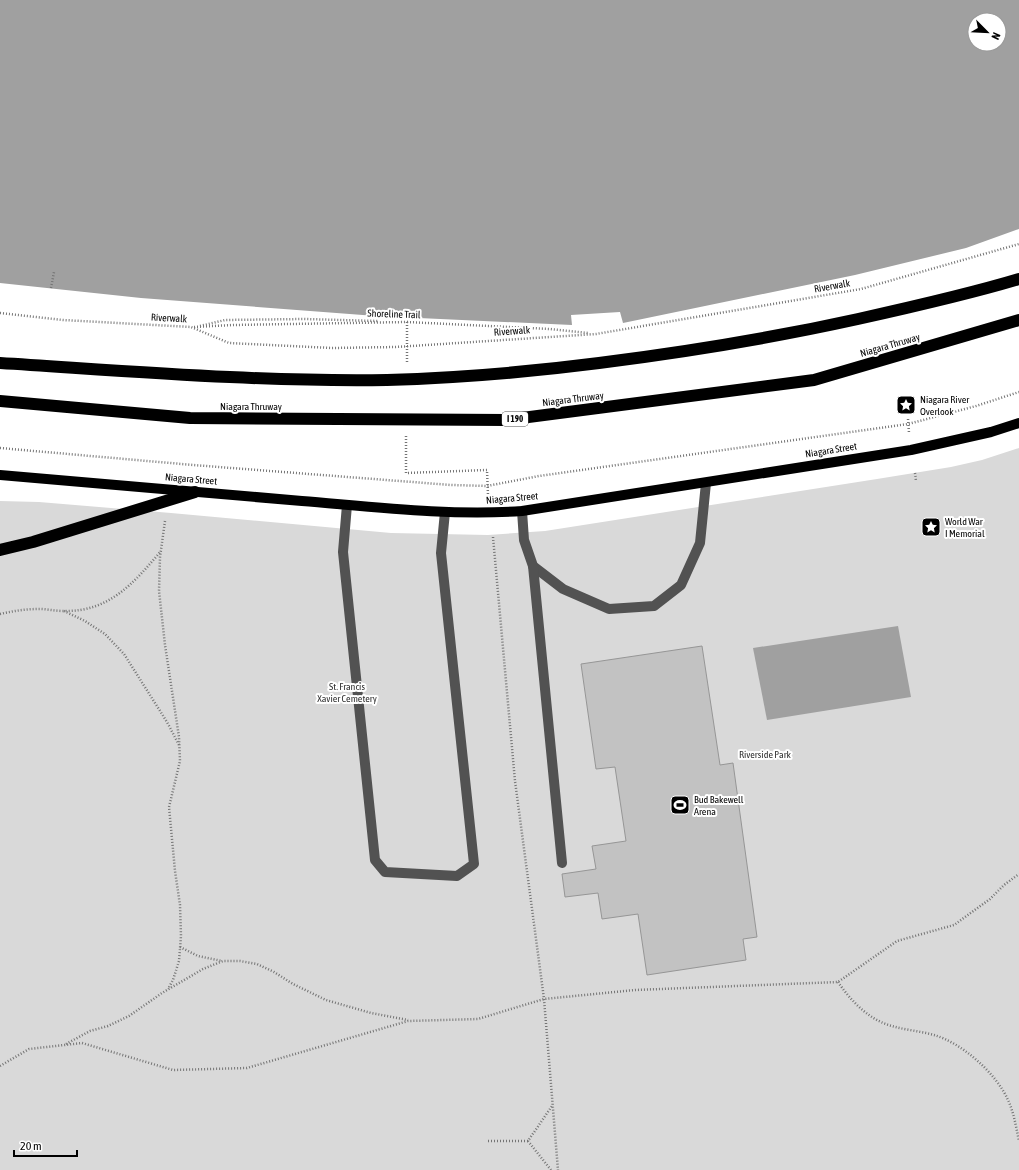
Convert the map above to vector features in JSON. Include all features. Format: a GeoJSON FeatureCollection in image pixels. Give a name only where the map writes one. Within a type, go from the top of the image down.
{"type":"FeatureCollection","features":[{"type":"Feature","properties":{"kind":"highway"},"geometry":{"type":"LineString","coordinates":[[0,362],[202,376],[291,379],[388,380],[477,375],[550,369],[716,347],[798,332],[940,300],[1019,279]]}},
{"type":"Feature","properties":{"kind":"highway","name":"Niagara Thruway"},"geometry":{"type":"LineString","coordinates":[[0,402],[190,418],[506,420],[814,380],[1019,320]]}},
{"type":"Feature","properties":{"kind":"highway"},"geometry":{"type":"LineString","coordinates":[[0,550],[34,542],[195,492]]}},
{"type":"Feature","properties":{"kind":"main road","name":"Niagara Street"},"geometry":{"type":"LineString","coordinates":[[0,475],[347,505],[445,512],[490,513],[522,511],[912,450],[991,432],[1019,423]]}},
{"type":"Feature","properties":{"kind":"lane"},"geometry":{"type":"LineString","coordinates":[[534,566],[563,589],[609,609],[654,606],[681,585],[700,543],[706,483]]}},
{"type":"Feature","properties":{"kind":"lane"},"geometry":{"type":"LineString","coordinates":[[347,505],[343,552],[375,860],[385,872],[457,876],[474,864],[441,553],[445,512]]}},
{"type":"Feature","properties":{"kind":"lane"},"geometry":{"type":"LineString","coordinates":[[522,511],[524,540],[534,566],[562,863]]}},
{"type":"Feature","properties":{"kind":"path","name":"Riverwalk"},"geometry":{"type":"LineString","coordinates":[[0,313],[63,320],[191,328],[229,344],[332,348],[396,347],[596,334],[861,289],[1019,244]]}},
{"type":"Feature","properties":{"kind":"path"},"geometry":{"type":"LineString","coordinates":[[51,288],[54,272]]}},
{"type":"Feature","properties":{"kind":"path","name":"Shoreline Trail"},"geometry":{"type":"LineString","coordinates":[[191,328],[225,320],[304,318],[550,329],[596,334]]}},
{"type":"Feature","properties":{"kind":"path"},"geometry":{"type":"LineString","coordinates":[[191,328],[233,325]]}},
{"type":"Feature","properties":{"kind":"path"},"geometry":{"type":"LineString","coordinates":[[0,448],[385,480],[487,486],[539,476],[908,424],[976,406],[1019,392]]}},
{"type":"Feature","properties":{"kind":"path"},"geometry":{"type":"LineString","coordinates":[[908,419],[909,433]]}},
{"type":"Feature","properties":{"kind":"path"},"geometry":{"type":"LineString","coordinates":[[479,470],[487,470],[488,495]]}},
{"type":"Feature","properties":{"kind":"path"},"geometry":{"type":"LineString","coordinates":[[915,473],[916,481]]}},
{"type":"Feature","properties":{"kind":"path"},"geometry":{"type":"LineString","coordinates":[[165,521],[161,550],[159,591],[180,761],[169,807],[180,905],[180,947],[179,961],[173,980],[168,989]]}},
{"type":"Feature","properties":{"kind":"path"},"geometry":{"type":"LineString","coordinates":[[493,537],[515,781],[544,999],[558,1170]]}},
{"type":"Feature","properties":{"kind":"path"},"geometry":{"type":"LineString","coordinates":[[0,614],[13,611],[39,609],[64,611],[80,610],[100,604],[119,594],[132,583],[161,550]]}},
{"type":"Feature","properties":{"kind":"path"},"geometry":{"type":"LineString","coordinates":[[64,611],[85,621],[105,634],[124,654],[167,722],[179,746]]}},
{"type":"Feature","properties":{"kind":"path"},"geometry":{"type":"LineString","coordinates":[[65,1045],[90,1031],[108,1026],[129,1016],[168,989],[202,969],[223,962],[240,960],[257,964],[326,1000],[371,1013],[408,1021],[478,1019],[544,999],[635,990],[838,982],[897,942],[954,924],[990,900],[1004,885],[1019,874]]}},
{"type":"Feature","properties":{"kind":"path"},"geometry":{"type":"LineString","coordinates":[[180,947],[198,956],[223,962]]}},
{"type":"Feature","properties":{"kind":"path"},"geometry":{"type":"LineString","coordinates":[[838,982],[846,994],[857,1005],[884,1023],[934,1035],[952,1042],[967,1052],[994,1079],[1008,1099],[1016,1122],[1019,1141]]}},
{"type":"Feature","properties":{"kind":"path"},"geometry":{"type":"LineString","coordinates":[[0,1066],[30,1049],[82,1043],[173,1070],[247,1068],[408,1021]]}},
{"type":"Feature","properties":{"kind":"path"},"geometry":{"type":"LineString","coordinates":[[528,1141],[553,1105]]}},
{"type":"Feature","properties":{"kind":"path"},"geometry":{"type":"LineString","coordinates":[[488,1141],[528,1141]]}},
{"type":"Feature","properties":{"kind":"path"},"geometry":{"type":"LineString","coordinates":[[528,1141],[551,1170]]}},
{"type":"Feature","properties":{"kind":"green space","name":"Riverside Park"},"geometry":{"type":"Polygon","coordinates":[[[1019,448],[1019,1170],[0,1170],[0,501],[39,502],[391,533],[488,535],[545,531],[951,467],[982,460],[1019,448]]]}},
{"type":"Feature","properties":{"kind":"shaded area"},"geometry":{"type":"Polygon","coordinates":[[[0,0],[1019,0],[1019,229],[966,248],[855,275],[623,323],[620,312],[571,315],[572,325],[376,316],[141,298],[0,283],[0,0]]]}},
{"type":"Feature","properties":{"kind":"shaded area"},"geometry":{"type":"Polygon","coordinates":[[[898,626],[911,697],[767,720],[753,648],[898,626]]]}},
{"type":"Feature","properties":{"kind":"building","name":"Bud Bakewell Arena"},"geometry":{"type":"Polygon","coordinates":[[[702,646],[720,765],[733,763],[757,937],[743,939],[746,960],[647,975],[638,914],[602,919],[598,893],[565,897],[562,874],[596,869],[592,846],[626,841],[615,767],[596,769],[581,664],[702,646]]]}},
{"type":"Feature","properties":{"kind":"place","name":"Niagara River Overlook"},"geometry":{"type":"Point","coordinates":[906,405]}},
{"type":"Feature","properties":{"kind":"place","name":"World War I Memorial"},"geometry":{"type":"Point","coordinates":[931,527]}},
{"type":"Feature","properties":{"kind":"place","name":"Bud Bakewell Arena"},"geometry":{"type":"Point","coordinates":[680,805]}},
{"type":"Feature","properties":{"kind":"park label","name":"St. Francis Xavier Cemetery"},"geometry":{"type":"Point","coordinates":[347,692]}}]}
